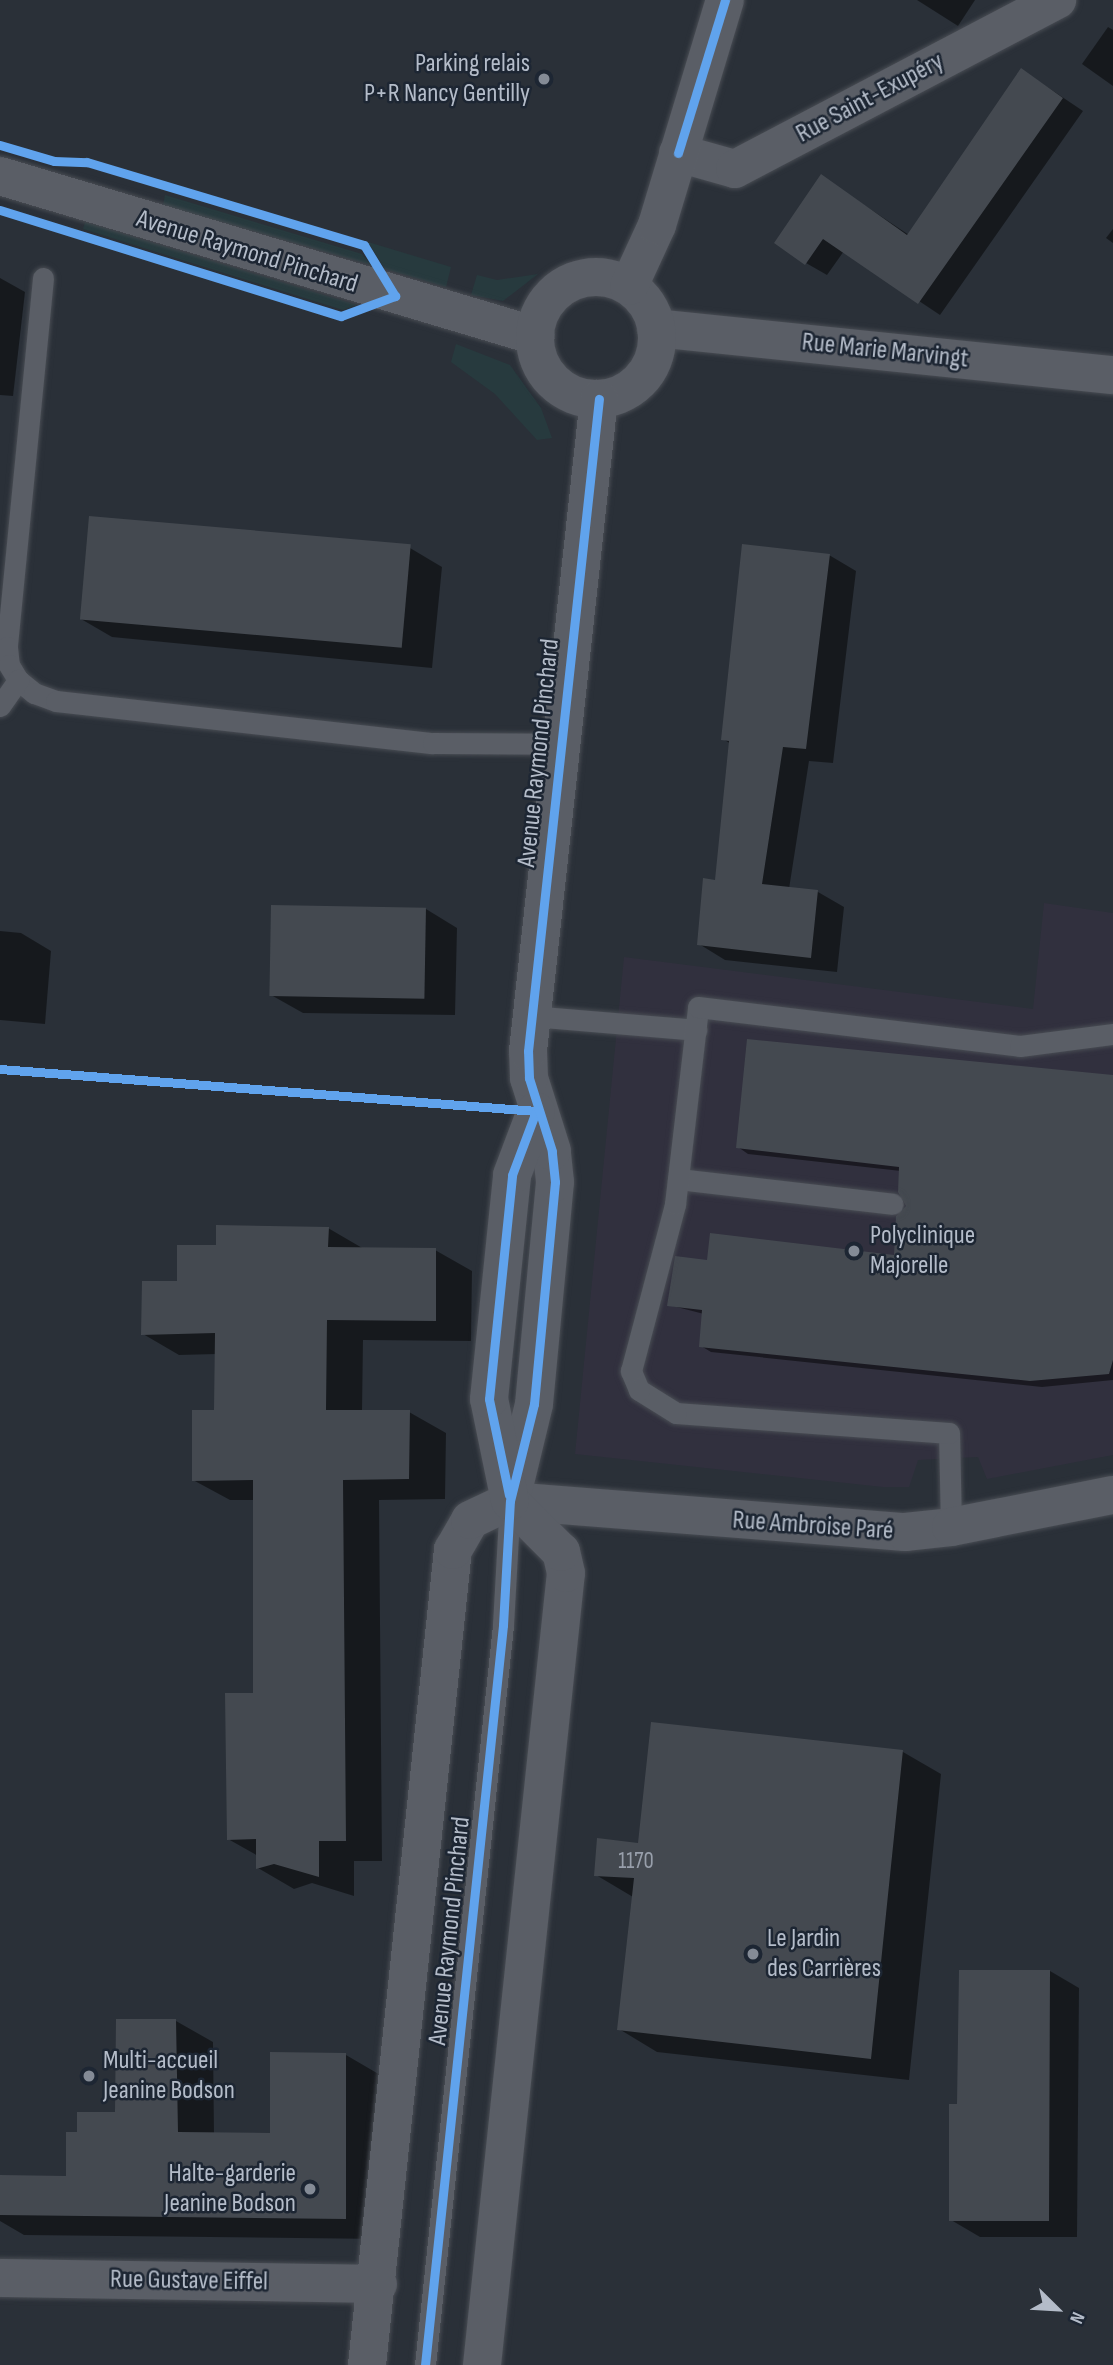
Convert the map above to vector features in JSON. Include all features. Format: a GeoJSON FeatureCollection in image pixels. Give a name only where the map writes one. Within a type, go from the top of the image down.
{"type":"FeatureCollection","features":[{"type":"Feature","properties":{"kind":"street"},"geometry":{"type":"LineString","coordinates":[[629,286],[657,225],[725,0]]}},
{"type":"Feature","properties":{"kind":"street","name":"Rue Saint-Exupéry"},"geometry":{"type":"LineString","coordinates":[[678,153],[735,169],[1057,0]]}},
{"type":"Feature","properties":{"kind":"street","name":"Avenue Raymond Pinchard"},"geometry":{"type":"LineString","coordinates":[[0,176],[536,337]]}},
{"type":"Feature","properties":{"kind":"street"},"geometry":{"type":"LineString","coordinates":[[599,276],[629,286],[647,304],[656,328],[656,348],[650,367],[636,384],[599,399],[573,395],[551,380],[538,357],[536,337],[546,301],[569,282],[599,276]]}},
{"type":"Feature","properties":{"kind":"street","name":"Rue Marie Marvingt"},"geometry":{"type":"LineString","coordinates":[[656,328],[1113,375]]}},
{"type":"Feature","properties":{"kind":"street","name":"Avenue Raymond Pinchard"},"geometry":{"type":"LineString","coordinates":[[367,2365],[453,1550],[470,1520],[510,1501],[534,1404],[555,1182],[552,1151],[537,1111],[529,1078],[531,1016],[599,399]]}},
{"type":"Feature","properties":{"kind":"street","name":"Rue Ambroise Paré"},"geometry":{"type":"LineString","coordinates":[[510,1501],[855,1530],[951,1528],[1113,1494]]}},
{"type":"Feature","properties":{"kind":"street"},"geometry":{"type":"LineString","coordinates":[[482,2365],[566,1573],[561,1552],[510,1501]]}},
{"type":"Feature","properties":{"kind":"street","name":"Rue Gustave Eiffel"},"geometry":{"type":"LineString","coordinates":[[0,2278],[377,2284]]}},
{"type":"Feature","properties":{"kind":"lane"},"geometry":{"type":"LineString","coordinates":[[43,278],[7,647],[9,665],[18,681],[34,693],[56,701],[433,743],[562,744]]}},
{"type":"Feature","properties":{"kind":"lane"},"geometry":{"type":"LineString","coordinates":[[0,706],[18,681]]}},
{"type":"Feature","properties":{"kind":"lane"},"geometry":{"type":"LineString","coordinates":[[951,1528],[949,1433],[676,1413],[639,1390],[631,1371],[675,1204],[698,1007],[1020,1046],[1113,1034]]}},
{"type":"Feature","properties":{"kind":"lane"},"geometry":{"type":"LineString","coordinates":[[531,1016],[696,1030]]}},
{"type":"Feature","properties":{"kind":"lane"},"geometry":{"type":"LineString","coordinates":[[677,1179],[893,1204]]}},
{"type":"Feature","properties":{"kind":"lane","name":"Avenue Raymond Pinchard"},"geometry":{"type":"LineString","coordinates":[[425,2365],[503,1625],[510,1501]]}},
{"type":"Feature","properties":{"kind":"shaded area","name":"Polyclinique Majorelle"},"geometry":{"type":"Polygon","coordinates":[[[1044,903],[1113,913],[1113,1455],[987,1479],[978,1457],[918,1460],[909,1487],[883,1487],[575,1454],[624,957],[1033,1009],[1044,903]]]}},
{"type":"Feature","properties":{"kind":"green space"},"geometry":{"type":"Polygon","coordinates":[[[165,195],[362,254],[371,265],[163,205],[165,195]]]}},
{"type":"Feature","properties":{"kind":"green space"},"geometry":{"type":"Polygon","coordinates":[[[85,222],[357,305],[343,310],[83,229],[85,222]]]}},
{"type":"Feature","properties":{"kind":"green space"},"geometry":{"type":"Polygon","coordinates":[[[368,242],[451,267],[446,287],[385,269],[368,242]]]}},
{"type":"Feature","properties":{"kind":"green space"},"geometry":{"type":"Polygon","coordinates":[[[538,274],[503,301],[471,295],[477,275],[497,280],[538,274]]]}},
{"type":"Feature","properties":{"kind":"green space"},"geometry":{"type":"Polygon","coordinates":[[[456,344],[510,365],[541,408],[552,438],[537,440],[495,394],[451,362],[456,344]]]}},
{"type":"Feature","properties":{"kind":"building"},"geometry":{"type":"Polygon","coordinates":[[[1021,68],[1063,98],[918,304],[823,239],[805,265],[774,243],[821,174],[907,235],[1021,68]]]}},
{"type":"Feature","properties":{"kind":"building"},"geometry":{"type":"Polygon","coordinates":[[[89,516],[411,544],[402,648],[80,620],[89,516]]]}},
{"type":"Feature","properties":{"kind":"building"},"geometry":{"type":"Polygon","coordinates":[[[742,544],[830,554],[806,749],[783,747],[762,884],[818,890],[811,958],[697,945],[703,878],[715,880],[729,741],[721,740],[742,544]]]}},
{"type":"Feature","properties":{"kind":"building"},"geometry":{"type":"Polygon","coordinates":[[[271,905],[426,908],[424,999],[269,996],[271,905]]]}},
{"type":"Feature","properties":{"kind":"building"},"geometry":{"type":"Polygon","coordinates":[[[747,1039],[1113,1075],[1113,1360],[1109,1374],[1030,1381],[699,1347],[702,1310],[667,1306],[675,1256],[707,1260],[710,1233],[894,1255],[896,1216],[906,1206],[898,1192],[899,1167],[736,1148],[747,1039]]]}},
{"type":"Feature","properties":{"kind":"building"},"geometry":{"type":"Polygon","coordinates":[[[216,1225],[329,1227],[328,1247],[436,1248],[436,1321],[327,1320],[326,1410],[410,1410],[409,1479],[343,1480],[346,1841],[319,1841],[319,1877],[274,1864],[256,1869],[256,1839],[227,1840],[225,1693],[253,1693],[253,1480],[192,1481],[192,1410],[214,1410],[215,1333],[141,1335],[142,1281],[177,1281],[177,1245],[216,1245],[216,1225]]]}},
{"type":"Feature","properties":{"kind":"building","name":"Le Jardin des Carrières"},"geometry":{"type":"Polygon","coordinates":[[[651,1722],[903,1750],[871,2059],[617,2030],[634,1878],[594,1876],[597,1838],[638,1843],[651,1722]]]}},
{"type":"Feature","properties":{"kind":"building"},"geometry":{"type":"Polygon","coordinates":[[[959,1970],[1050,1970],[1049,2221],[949,2221],[949,2104],[957,2104],[959,1970]]]}},
{"type":"Feature","properties":{"kind":"building"},"geometry":{"type":"Polygon","coordinates":[[[116,2019],[176,2019],[178,2132],[270,2133],[270,2052],[346,2053],[346,2219],[0,2215],[0,2175],[66,2176],[66,2132],[77,2132],[77,2112],[115,2112],[116,2019]]]}},
{"type":"Feature","properties":{"kind":"cycle path"},"geometry":{"type":"LineString","coordinates":[[678,153],[725,0]]}},
{"type":"Feature","properties":{"kind":"cycle path"},"geometry":{"type":"LineString","coordinates":[[0,145],[54,161],[87,162],[364,245],[395,296]]}},
{"type":"Feature","properties":{"kind":"cycle path"},"geometry":{"type":"LineString","coordinates":[[0,210],[341,316],[395,296]]}},
{"type":"Feature","properties":{"kind":"cycle path"},"geometry":{"type":"LineString","coordinates":[[425,2365],[503,1625],[510,1501],[534,1404],[555,1182],[552,1151],[529,1078],[528,1051],[599,399]]}},
{"type":"Feature","properties":{"kind":"cycle path"},"geometry":{"type":"LineString","coordinates":[[0,1069],[536,1111]]}},
{"type":"Feature","properties":{"kind":"cycle path"},"geometry":{"type":"LineString","coordinates":[[509,1495],[489,1399],[512,1175],[536,1111]]}},
{"type":"Feature","properties":{"kind":"place","name":"Parking relais P+R Nancy Gentilly"},"geometry":{"type":"Point","coordinates":[544,79]}},
{"type":"Feature","properties":{"kind":"place","name":"Polyclinique Majorelle"},"geometry":{"type":"Point","coordinates":[854,1251]}},
{"type":"Feature","properties":{"kind":"place","name":"Le Jardin des Carrières"},"geometry":{"type":"Point","coordinates":[753,1954]}},
{"type":"Feature","properties":{"kind":"place","name":"Multi-accueil Jeanine Bodson"},"geometry":{"type":"Point","coordinates":[89,2076]}},
{"type":"Feature","properties":{"kind":"place","name":"Halte-garderie Jeanine Bodson"},"geometry":{"type":"Point","coordinates":[310,2189]}}]}
